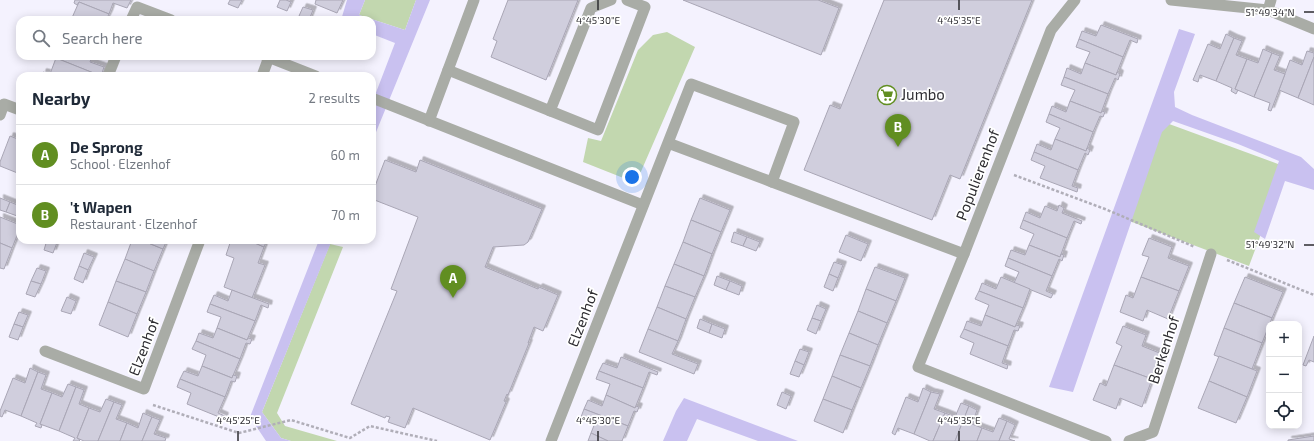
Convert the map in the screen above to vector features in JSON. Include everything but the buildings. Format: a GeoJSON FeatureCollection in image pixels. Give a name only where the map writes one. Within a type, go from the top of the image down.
{"type":"FeatureCollection","features":[{"type":"Feature","properties":{"kind":"street"},"geometry":{"type":"LineString","coordinates":[[429,121],[474,0]]}},
{"type":"Feature","properties":{"kind":"street"},"geometry":{"type":"LineString","coordinates":[[550,111],[591,8],[611,0]]}},
{"type":"Feature","properties":{"kind":"street"},"geometry":{"type":"LineString","coordinates":[[448,70],[598,130],[645,7],[627,0]]}},
{"type":"Feature","properties":{"kind":"street","name":"Populierenhof"},"geometry":{"type":"LineString","coordinates":[[1076,0],[1051,30],[964,254],[918,367],[1106,441]]}},
{"type":"Feature","properties":{"kind":"street"},"geometry":{"type":"LineString","coordinates":[[1171,0],[1269,5],[1314,30]]}},
{"type":"Feature","properties":{"kind":"street"},"geometry":{"type":"LineString","coordinates":[[133,16],[137,7],[161,16]]}},
{"type":"Feature","properties":{"kind":"street"},"geometry":{"type":"LineString","coordinates":[[110,72],[114,60]]}},
{"type":"Feature","properties":{"kind":"street"},"geometry":{"type":"LineString","coordinates":[[263,72],[266,60]]}},
{"type":"Feature","properties":{"kind":"street"},"geometry":{"type":"LineString","coordinates":[[275,60],[306,72]]}},
{"type":"Feature","properties":{"kind":"street","name":"Elzenhof"},"geometry":{"type":"LineString","coordinates":[[551,441],[691,84],[794,122],[772,182]]}},
{"type":"Feature","properties":{"kind":"street"},"geometry":{"type":"LineString","coordinates":[[376,100],[643,205]]}},
{"type":"Feature","properties":{"kind":"street"},"geometry":{"type":"LineString","coordinates":[[0,115],[4,104],[16,108]]}},
{"type":"Feature","properties":{"kind":"street"},"geometry":{"type":"LineString","coordinates":[[668,143],[964,254]]}},
{"type":"Feature","properties":{"kind":"street","name":"Elzenhof"},"geometry":{"type":"LineString","coordinates":[[45,351],[144,389],[198,244]]}},
{"type":"Feature","properties":{"kind":"street","name":"Berkenhof"},"geometry":{"type":"LineString","coordinates":[[1129,441],[1153,432],[1211,254]]}},
{"type":"Feature","properties":{"kind":"path"},"geometry":{"type":"LineString","coordinates":[[997,169],[1105,208],[1143,224]]}},
{"type":"Feature","properties":{"kind":"path"},"geometry":{"type":"LineString","coordinates":[[144,389],[153,406],[239,433],[291,420],[350,438],[370,426],[438,441]]}},
{"type":"Feature","properties":{"kind":"green space"},"geometry":{"type":"Polygon","coordinates":[[[365,0],[416,0],[405,30],[376,21],[376,16],[359,15],[365,0]]]}},
{"type":"Feature","properties":{"kind":"green space"},"geometry":{"type":"Polygon","coordinates":[[[667,32],[695,47],[636,183],[583,162],[588,138],[601,141],[638,50],[653,35],[667,32]]]}},
{"type":"Feature","properties":{"kind":"green space"},"geometry":{"type":"Polygon","coordinates":[[[1161,121],[1286,167],[1249,266],[1124,219],[1161,121]]]}},
{"type":"Feature","properties":{"kind":"green space"},"geometry":{"type":"Polygon","coordinates":[[[330,244],[343,247],[277,413],[285,426],[337,441],[291,441],[281,438],[262,412],[330,244]]]}},
{"type":"Feature","properties":{"kind":"shaded area"},"geometry":{"type":"Polygon","coordinates":[[[347,0],[365,0],[359,15],[362,16],[342,16],[347,0]]]}},
{"type":"Feature","properties":{"kind":"shaded area"},"geometry":{"type":"Polygon","coordinates":[[[416,0],[430,0],[376,132],[376,93],[395,43],[376,36],[376,21],[405,30],[416,0]]]}},
{"type":"Feature","properties":{"kind":"shaded area"},"geometry":{"type":"Polygon","coordinates":[[[1179,29],[1195,34],[1174,92],[1175,107],[1301,157],[1314,169],[1314,190],[1285,181],[1265,239],[1254,232],[1279,161],[1238,144],[1173,121],[1162,132],[1073,392],[1049,387],[1179,29]]]}},
{"type":"Feature","properties":{"kind":"shaded area"},"geometry":{"type":"Polygon","coordinates":[[[317,244],[330,244],[262,412],[281,438],[291,441],[266,441],[250,417],[317,244]]]}},
{"type":"Feature","properties":{"kind":"shaded area"},"geometry":{"type":"Polygon","coordinates":[[[684,398],[798,441],[758,441],[697,419],[687,441],[663,441],[676,411],[684,398]]]}},
{"type":"Feature","properties":{"kind":"place","name":"Jumbo"},"geometry":{"type":"Point","coordinates":[887,95]}},
{"type":"Feature","properties":{"kind":"place","name":"'t Wapen"},"geometry":{"type":"Point","coordinates":[898,147]}},
{"type":"Feature","properties":{"kind":"place","name":"De Sprong"},"geometry":{"type":"Point","coordinates":[453,298]}}]}
